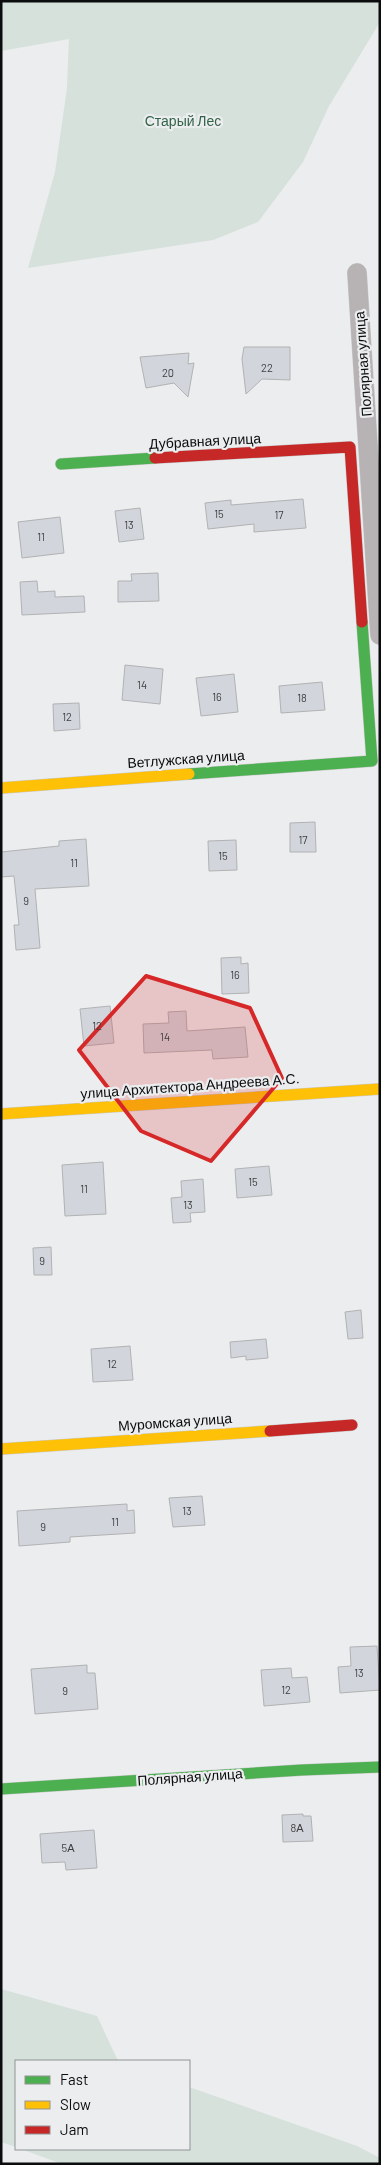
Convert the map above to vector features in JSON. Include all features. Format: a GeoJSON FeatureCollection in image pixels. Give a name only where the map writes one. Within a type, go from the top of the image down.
{"type":"FeatureCollection","features":[{"type":"Feature","properties":{"kind":"street","name":"Полярная улица"},"geometry":{"type":"LineString","coordinates":[[357,273],[380,635]]}},
{"type":"Feature","properties":{"kind":"street","name":"Дубравная улица"},"geometry":{"type":"LineString","coordinates":[[61,464],[350,447],[372,761]]}},
{"type":"Feature","properties":{"kind":"street","name":"Ветлужская улица"},"geometry":{"type":"LineString","coordinates":[[1,788],[372,761]]}},
{"type":"Feature","properties":{"kind":"street","name":"улица Архитектора Андреева А.С."},"geometry":{"type":"LineString","coordinates":[[1,1114],[380,1089]]}},
{"type":"Feature","properties":{"kind":"street","name":"Муромская улица"},"geometry":{"type":"LineString","coordinates":[[1,1449],[352,1425]]}},
{"type":"Feature","properties":{"kind":"street","name":"Полярная улица"},"geometry":{"type":"LineString","coordinates":[[1,1789],[302,1770],[380,1767]]}},
{"type":"Feature","properties":{"kind":"highlighted area"},"geometry":{"type":"Polygon","coordinates":[[[146,976],[250,1008],[282,1078],[211,1161],[141,1131],[79,1050],[146,976]]]}},
{"type":"Feature","properties":{"kind":"green space","name":"Старый Лес"},"geometry":{"type":"Polygon","coordinates":[[[1,1],[380,1],[380,22],[329,106],[303,162],[258,222],[213,240],[28,268],[55,172],[67,88],[69,39],[1,51],[1,1]]]}},
{"type":"Feature","properties":{"kind":"green space"},"geometry":{"type":"Polygon","coordinates":[[[1,1989],[97,2016],[118,2060],[15,2060],[15,2147],[1,2142],[1,1989]]]}},
{"type":"Feature","properties":{"kind":"green space"},"geometry":{"type":"Polygon","coordinates":[[[190,2087],[357,2146],[380,2158],[380,2164],[62,2164],[24,2150],[190,2150],[190,2087]]]}},
{"type":"Feature","properties":{"kind":"building"},"geometry":{"type":"Polygon","coordinates":[[[244,347],[290,347],[290,380],[262,379],[246,394],[242,359],[244,347]]]}},
{"type":"Feature","properties":{"kind":"building"},"geometry":{"type":"Polygon","coordinates":[[[189,353],[188,364],[194,363],[188,397],[174,383],[146,388],[140,357],[189,353]]]}},
{"type":"Feature","properties":{"kind":"building"},"geometry":{"type":"Polygon","coordinates":[[[303,499],[306,528],[254,532],[254,524],[208,529],[205,503],[231,500],[231,505],[303,499]]]}},
{"type":"Feature","properties":{"kind":"building"},"geometry":{"type":"Polygon","coordinates":[[[140,508],[144,539],[119,542],[115,511],[140,508]]]}},
{"type":"Feature","properties":{"kind":"building"},"geometry":{"type":"Polygon","coordinates":[[[60,517],[64,553],[22,558],[18,522],[60,517]]]}},
{"type":"Feature","properties":{"kind":"building"},"geometry":{"type":"Polygon","coordinates":[[[158,573],[159,601],[118,602],[118,581],[132,581],[131,574],[158,573]]]}},
{"type":"Feature","properties":{"kind":"building"},"geometry":{"type":"Polygon","coordinates":[[[37,581],[38,592],[55,591],[55,597],[84,596],[85,612],[22,615],[20,582],[37,581]]]}},
{"type":"Feature","properties":{"kind":"building"},"geometry":{"type":"Polygon","coordinates":[[[125,665],[163,669],[160,704],[122,700],[125,665]]]}},
{"type":"Feature","properties":{"kind":"building"},"geometry":{"type":"Polygon","coordinates":[[[234,674],[238,712],[201,716],[196,678],[234,674]]]}},
{"type":"Feature","properties":{"kind":"building"},"geometry":{"type":"Polygon","coordinates":[[[322,682],[325,710],[281,713],[279,686],[322,682]]]}},
{"type":"Feature","properties":{"kind":"building"},"geometry":{"type":"Polygon","coordinates":[[[79,703],[80,729],[54,731],[53,704],[79,703]]]}},
{"type":"Feature","properties":{"kind":"building"},"geometry":{"type":"Polygon","coordinates":[[[315,822],[316,852],[290,852],[290,823],[315,822]]]}},
{"type":"Feature","properties":{"kind":"building"},"geometry":{"type":"Polygon","coordinates":[[[86,839],[89,886],[35,889],[40,948],[16,950],[14,925],[19,925],[14,876],[1,877],[1,852],[59,846],[59,841],[86,839]]]}},
{"type":"Feature","properties":{"kind":"building"},"geometry":{"type":"Polygon","coordinates":[[[236,840],[237,870],[209,871],[208,841],[236,840]]]}},
{"type":"Feature","properties":{"kind":"building"},"geometry":{"type":"Polygon","coordinates":[[[241,957],[241,964],[248,963],[249,993],[222,994],[221,958],[241,957]]]}},
{"type":"Feature","properties":{"kind":"building"},"geometry":{"type":"Polygon","coordinates":[[[110,1006],[114,1043],[84,1046],[80,1009],[110,1006]]]}},
{"type":"Feature","properties":{"kind":"building"},"geometry":{"type":"Polygon","coordinates":[[[186,1011],[187,1031],[245,1027],[248,1057],[213,1059],[212,1050],[144,1053],[143,1024],[169,1023],[168,1012],[186,1011]]]}},
{"type":"Feature","properties":{"kind":"building"},"geometry":{"type":"Polygon","coordinates":[[[103,1162],[106,1214],[65,1216],[62,1165],[103,1162]]]}},
{"type":"Feature","properties":{"kind":"building"},"geometry":{"type":"Polygon","coordinates":[[[269,1166],[272,1195],[237,1198],[235,1169],[269,1166]]]}},
{"type":"Feature","properties":{"kind":"building"},"geometry":{"type":"Polygon","coordinates":[[[203,1179],[205,1212],[190,1213],[191,1222],[173,1223],[171,1198],[182,1197],[181,1181],[203,1179]]]}},
{"type":"Feature","properties":{"kind":"building"},"geometry":{"type":"Polygon","coordinates":[[[51,1247],[52,1275],[34,1275],[33,1248],[51,1247]]]}},
{"type":"Feature","properties":{"kind":"building"},"geometry":{"type":"Polygon","coordinates":[[[361,1310],[363,1338],[348,1339],[345,1312],[361,1310]]]}},
{"type":"Feature","properties":{"kind":"building"},"geometry":{"type":"Polygon","coordinates":[[[266,1339],[268,1358],[246,1360],[246,1356],[231,1358],[230,1342],[266,1339]]]}},
{"type":"Feature","properties":{"kind":"building"},"geometry":{"type":"Polygon","coordinates":[[[130,1346],[133,1380],[93,1382],[91,1349],[130,1346]]]}},
{"type":"Feature","properties":{"kind":"building"},"geometry":{"type":"Polygon","coordinates":[[[202,1496],[205,1525],[173,1527],[169,1498],[202,1496]]]}},
{"type":"Feature","properties":{"kind":"building"},"geometry":{"type":"Polygon","coordinates":[[[127,1504],[127,1511],[134,1510],[135,1533],[70,1537],[70,1542],[19,1546],[17,1511],[127,1504]]]}},
{"type":"Feature","properties":{"kind":"building"},"geometry":{"type":"Polygon","coordinates":[[[377,1646],[380,1690],[340,1693],[338,1667],[351,1666],[350,1647],[377,1646]]]}},
{"type":"Feature","properties":{"kind":"building"},"geometry":{"type":"Polygon","coordinates":[[[87,1665],[87,1673],[95,1673],[98,1709],[35,1714],[31,1669],[87,1665]]]}},
{"type":"Feature","properties":{"kind":"building"},"geometry":{"type":"Polygon","coordinates":[[[291,1668],[292,1678],[307,1677],[310,1702],[264,1706],[261,1670],[291,1668]]]}},
{"type":"Feature","properties":{"kind":"building"},"geometry":{"type":"Polygon","coordinates":[[[303,1814],[303,1816],[311,1816],[313,1841],[283,1842],[282,1815],[303,1814]]]}},
{"type":"Feature","properties":{"kind":"building"},"geometry":{"type":"Polygon","coordinates":[[[94,1830],[97,1868],[66,1870],[65,1862],[42,1863],[40,1834],[94,1830]]]}},
{"type":"Feature","properties":{"kind":"traffic: fast"},"geometry":{"type":"LineString","coordinates":[[61,464],[155,458]]}},
{"type":"Feature","properties":{"kind":"traffic: fast"},"geometry":{"type":"LineString","coordinates":[[189,774],[372,761],[362,622]]}},
{"type":"Feature","properties":{"kind":"traffic: fast"},"geometry":{"type":"LineString","coordinates":[[1,1789],[302,1770],[380,1767]]}},
{"type":"Feature","properties":{"kind":"traffic: slow"},"geometry":{"type":"LineString","coordinates":[[1,788],[189,774]]}},
{"type":"Feature","properties":{"kind":"traffic: slow"},"geometry":{"type":"LineString","coordinates":[[1,1114],[380,1089]]}},
{"type":"Feature","properties":{"kind":"traffic: slow"},"geometry":{"type":"LineString","coordinates":[[1,1449],[270,1431]]}},
{"type":"Feature","properties":{"kind":"traffic: jam"},"geometry":{"type":"LineString","coordinates":[[155,458],[350,447],[362,622]]}},
{"type":"Feature","properties":{"kind":"traffic: jam"},"geometry":{"type":"LineString","coordinates":[[270,1431],[352,1425]]}}]}
